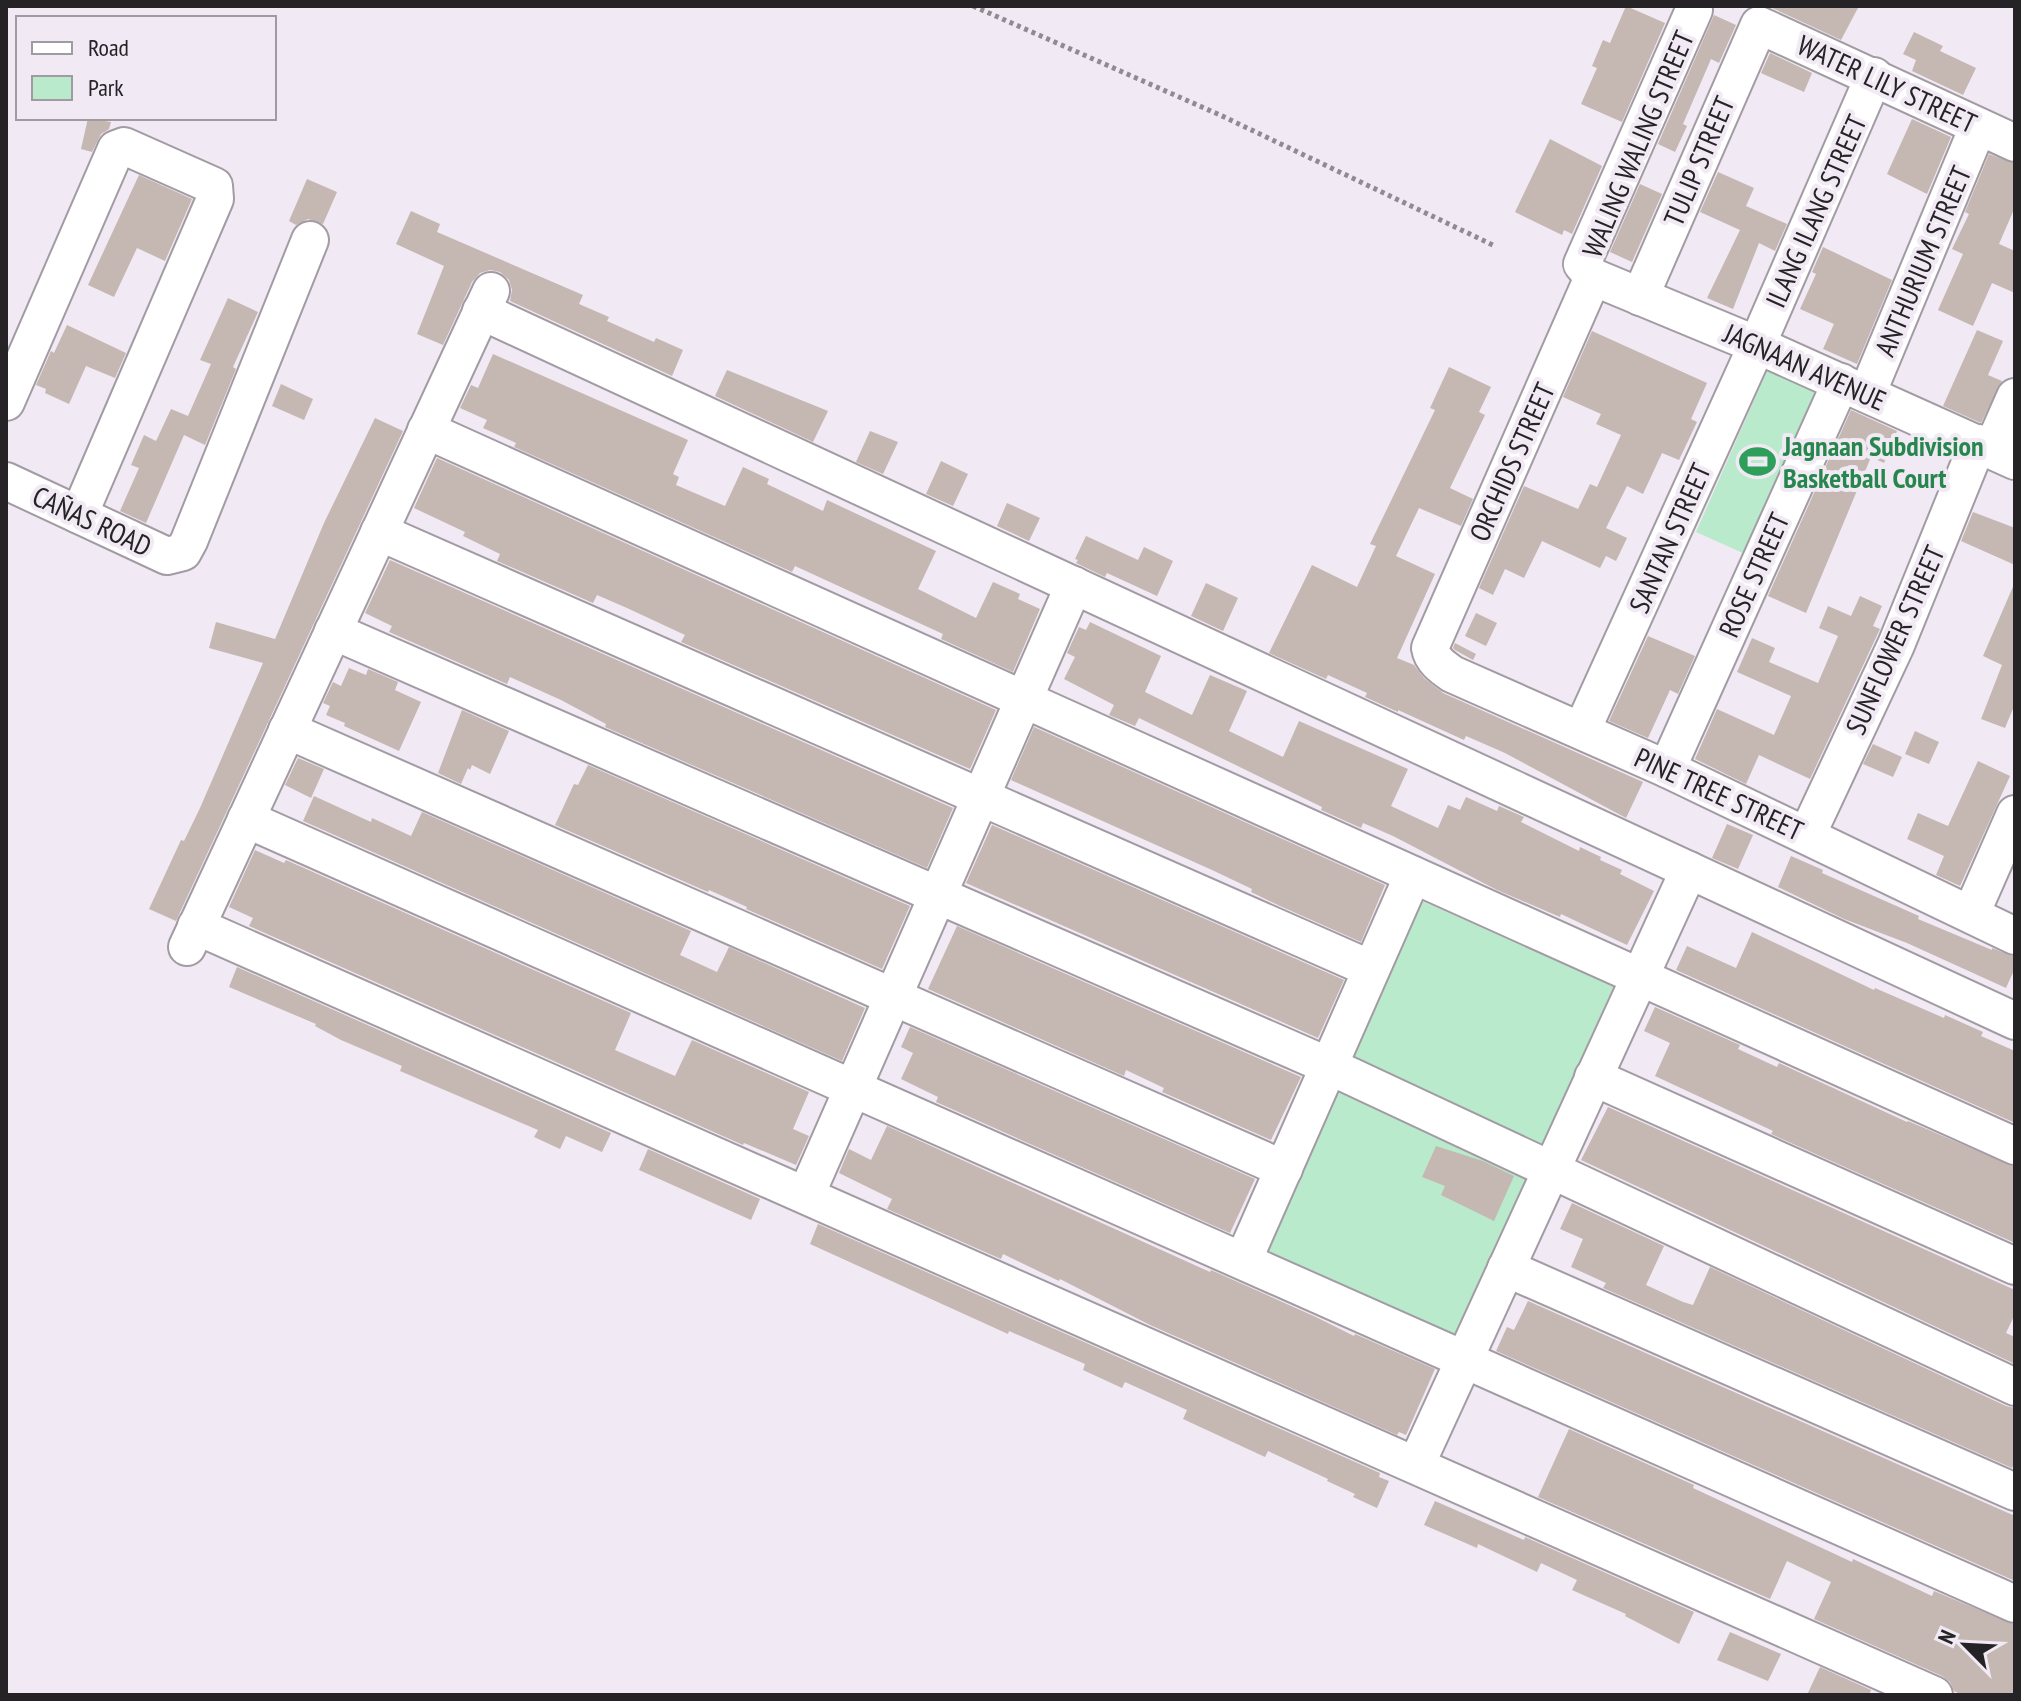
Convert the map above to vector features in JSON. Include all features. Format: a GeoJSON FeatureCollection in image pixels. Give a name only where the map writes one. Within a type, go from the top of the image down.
{"type":"FeatureCollection","features":[{"type":"Feature","properties":{"kind":"street","name":"WALING WALING STREET"},"geometry":{"type":"LineString","coordinates":[[1593,277],[1582,264],[1694,10]]}},
{"type":"Feature","properties":{"kind":"street","name":"WATER LILY STREET"},"geometry":{"type":"LineString","coordinates":[[1759,25],[2015,143]]}},
{"type":"Feature","properties":{"kind":"street","name":"TULIP STREET"},"geometry":{"type":"LineString","coordinates":[[1640,297],[1759,25]]}},
{"type":"Feature","properties":{"kind":"street","name":"ILANG ILANG STREET"},"geometry":{"type":"LineString","coordinates":[[1757,345],[1874,76]]}},
{"type":"Feature","properties":{"kind":"street","name":"ANTHURIUM STREET"},"geometry":{"type":"LineString","coordinates":[[1854,388],[1978,127]]}},
{"type":"Feature","properties":{"kind":"street"},"geometry":{"type":"LineString","coordinates":[[6,402],[116,149],[124,146],[214,186],[215,199],[79,515]]}},
{"type":"Feature","properties":{"kind":"street","name":"CAÑAS ROAD"},"geometry":{"type":"LineString","coordinates":[[6,481],[167,556],[179,553],[189,541],[310,240]]}},
{"type":"Feature","properties":{"kind":"street","name":"JAGNAAN AVENUE"},"geometry":{"type":"LineString","coordinates":[[1593,277],[1757,345],[1995,451]]}},
{"type":"Feature","properties":{"kind":"street","name":"ORCHIDS STREET"},"geometry":{"type":"LineString","coordinates":[[1430,648],[1593,277]]}},
{"type":"Feature","properties":{"kind":"street"},"geometry":{"type":"LineString","coordinates":[[1934,1695],[806,1195],[192,936],[486,300],[1074,585],[2015,1021]]}},
{"type":"Feature","properties":{"kind":"street","name":"SANTAN STREET"},"geometry":{"type":"LineString","coordinates":[[1582,730],[1757,345]]}},
{"type":"Feature","properties":{"kind":"street","name":"ROSE STREET"},"geometry":{"type":"LineString","coordinates":[[1667,769],[1854,388]]}},
{"type":"Feature","properties":{"kind":"street","name":"SUNFLOWER STREET"},"geometry":{"type":"LineString","coordinates":[[1807,835],[1896,645],[1995,451],[2015,397]]}},
{"type":"Feature","properties":{"kind":"street"},"geometry":{"type":"LineString","coordinates":[[426,430],[2015,1146]]}},
{"type":"Feature","properties":{"kind":"street"},"geometry":{"type":"LineString","coordinates":[[379,532],[1371,969]]}},
{"type":"Feature","properties":{"kind":"street"},"geometry":{"type":"LineString","coordinates":[[806,1195],[1074,585]]}},
{"type":"Feature","properties":{"kind":"street"},"geometry":{"type":"LineString","coordinates":[[333,631],[1329,1066],[2015,1387]]}},
{"type":"Feature","properties":{"kind":"street","name":"PINE TREE STREET"},"geometry":{"type":"LineString","coordinates":[[1430,648],[1441,666],[1452,674],[1667,769],[2015,936]]}},
{"type":"Feature","properties":{"kind":"street"},"geometry":{"type":"LineString","coordinates":[[287,730],[1284,1169]]}},
{"type":"Feature","properties":{"kind":"street"},"geometry":{"type":"LineString","coordinates":[[1971,914],[2015,814]]}},
{"type":"Feature","properties":{"kind":"street"},"geometry":{"type":"LineString","coordinates":[[246,819],[2015,1604]]}},
{"type":"Feature","properties":{"kind":"street"},"geometry":{"type":"LineString","coordinates":[[1416,1465],[1689,870]]}},
{"type":"Feature","properties":{"kind":"street"},"geometry":{"type":"LineString","coordinates":[[1243,1261],[1413,875]]}},
{"type":"Feature","properties":{"kind":"street"},"geometry":{"type":"LineString","coordinates":[[1593,1077],[2015,1266]]}},
{"type":"Feature","properties":{"kind":"street"},"geometry":{"type":"LineString","coordinates":[[1506,1268],[2015,1492]]}},
{"type":"Feature","properties":{"kind":"path"},"geometry":{"type":"LineString","coordinates":[[973,6],[1220,115],[1495,246]]}},
{"type":"Feature","properties":{"kind":"green space","name":"Jagnaan Subdivision Basketball Court"},"geometry":{"type":"Polygon","coordinates":[[[1767,371],[1820,393],[1745,554],[1696,532],[1767,371]]]}},
{"type":"Feature","properties":{"kind":"green space"},"geometry":{"type":"Polygon","coordinates":[[[1420,900],[1614,986],[1455,1340],[1262,1253],[1420,900]]]}},
{"type":"Feature","properties":{"kind":"building"},"geometry":{"type":"Polygon","coordinates":[[[1626,6],[1665,23],[1622,122],[1581,104],[1597,68],[1592,66],[1603,40],[1610,43],[1626,6]]]}},
{"type":"Feature","properties":{"kind":"building"},"geometry":{"type":"Polygon","coordinates":[[[1768,6],[1859,6],[1841,40],[1768,6]]]}},
{"type":"Feature","properties":{"kind":"building"},"geometry":{"type":"Polygon","coordinates":[[[1714,15],[1736,25],[1719,63],[1711,59],[1683,124],[1687,126],[1675,152],[1658,144],[1714,15]]]}},
{"type":"Feature","properties":{"kind":"building"},"geometry":{"type":"Polygon","coordinates":[[[1914,32],[1943,46],[1940,51],[1976,68],[1963,95],[1912,71],[1916,60],[1903,54],[1914,32]]]}},
{"type":"Feature","properties":{"kind":"building"},"geometry":{"type":"Polygon","coordinates":[[[1770,53],[1812,73],[1804,92],[1761,73],[1770,53]]]}},
{"type":"Feature","properties":{"kind":"building"},"geometry":{"type":"Polygon","coordinates":[[[1912,119],[1951,137],[1927,194],[1887,174],[1912,119]]]}},
{"type":"Feature","properties":{"kind":"building"},"geometry":{"type":"Polygon","coordinates":[[[88,120],[111,122],[92,152],[81,149],[88,120]]]}},
{"type":"Feature","properties":{"kind":"building"},"geometry":{"type":"Polygon","coordinates":[[[1550,139],[1602,166],[1572,234],[1564,230],[1562,235],[1515,212],[1550,139]]]}},
{"type":"Feature","properties":{"kind":"building"},"geometry":{"type":"Polygon","coordinates":[[[1989,154],[2015,164],[2015,207],[1999,244],[2015,251],[2015,293],[1992,283],[1973,326],[1938,310],[1963,254],[1952,249],[1969,214],[1965,212],[1989,154]]]}},
{"type":"Feature","properties":{"kind":"building"},"geometry":{"type":"Polygon","coordinates":[[[1718,172],[1754,188],[1746,206],[1787,224],[1775,251],[1759,243],[1733,309],[1707,298],[1740,230],[1700,212],[1718,172]]]}},
{"type":"Feature","properties":{"kind":"building"},"geometry":{"type":"Polygon","coordinates":[[[139,175],[192,199],[165,261],[137,248],[114,297],[88,285],[139,175]]]}},
{"type":"Feature","properties":{"kind":"building"},"geometry":{"type":"Polygon","coordinates":[[[307,179],[337,192],[323,224],[308,219],[296,225],[289,221],[307,179]]]}},
{"type":"Feature","properties":{"kind":"building"},"geometry":{"type":"Polygon","coordinates":[[[1640,184],[1662,194],[1632,262],[1610,252],[1640,184]]]}},
{"type":"Feature","properties":{"kind":"building"},"geometry":{"type":"Polygon","coordinates":[[[411,211],[440,224],[437,232],[583,295],[579,304],[609,317],[607,321],[654,342],[656,338],[683,350],[672,376],[510,301],[512,290],[509,280],[500,272],[490,270],[480,273],[472,282],[443,345],[417,334],[444,266],[396,244],[411,211]]]}},
{"type":"Feature","properties":{"kind":"building"},"geometry":{"type":"Polygon","coordinates":[[[1823,247],[1892,280],[1857,364],[1823,349],[1834,324],[1800,309],[1816,274],[1812,272],[1823,247]]]}},
{"type":"Feature","properties":{"kind":"building"},"geometry":{"type":"Polygon","coordinates":[[[228,298],[258,312],[233,367],[236,369],[205,445],[184,435],[146,523],[120,511],[139,468],[131,465],[144,435],[156,441],[171,409],[188,416],[211,364],[200,360],[228,298]]]}},
{"type":"Feature","properties":{"kind":"building"},"geometry":{"type":"Polygon","coordinates":[[[67,325],[126,353],[115,378],[86,366],[69,404],[45,393],[46,389],[36,385],[67,325]]]}},
{"type":"Feature","properties":{"kind":"building"},"geometry":{"type":"Polygon","coordinates":[[[1977,330],[2003,341],[1988,375],[2002,381],[1981,423],[1943,406],[1977,330]]]}},
{"type":"Feature","properties":{"kind":"building"},"geometry":{"type":"Polygon","coordinates":[[[1592,331],[1707,383],[1691,419],[1697,422],[1679,460],[1662,453],[1643,494],[1627,486],[1606,528],[1627,538],[1616,561],[1606,556],[1600,568],[1542,541],[1524,578],[1505,569],[1493,595],[1479,588],[1524,486],[1578,509],[1590,484],[1597,487],[1621,435],[1596,424],[1601,414],[1563,397],[1592,331]]]}},
{"type":"Feature","properties":{"kind":"building"},"geometry":{"type":"Polygon","coordinates":[[[493,354],[688,440],[673,474],[679,477],[676,485],[725,506],[743,467],[769,479],[767,484],[823,511],[827,500],[936,551],[918,589],[976,618],[993,582],[1020,594],[1018,599],[1040,609],[1013,672],[941,639],[943,634],[795,566],[792,572],[514,447],[516,443],[483,428],[487,420],[460,408],[471,385],[478,388],[493,354]]]}},
{"type":"Feature","properties":{"kind":"building"},"geometry":{"type":"Polygon","coordinates":[[[1449,367],[1491,387],[1479,412],[1485,415],[1450,488],[1473,499],[1461,526],[1419,508],[1396,556],[1435,574],[1397,658],[1414,665],[1424,678],[1443,693],[1643,782],[1626,818],[1505,753],[1466,736],[1464,740],[1365,697],[1367,693],[1328,675],[1326,679],[1269,653],[1312,565],[1357,587],[1376,546],[1370,544],[1435,410],[1430,408],[1449,367]]]}},
{"type":"Feature","properties":{"kind":"building"},"geometry":{"type":"Polygon","coordinates":[[[727,370],[828,411],[813,442],[715,396],[727,370]]]}},
{"type":"Feature","properties":{"kind":"building"},"geometry":{"type":"Polygon","coordinates":[[[281,384],[313,399],[304,420],[272,406],[281,384]]]}},
{"type":"Feature","properties":{"kind":"building"},"geometry":{"type":"Polygon","coordinates":[[[1851,410],[1897,431],[1884,463],[1871,457],[1806,613],[1768,596],[1851,410]]]}},
{"type":"Feature","properties":{"kind":"building"},"geometry":{"type":"Polygon","coordinates":[[[375,418],[403,431],[176,921],[149,909],[181,840],[184,841],[200,808],[263,663],[209,648],[216,622],[275,639],[324,523],[375,418]]]}},
{"type":"Feature","properties":{"kind":"building"},"geometry":{"type":"Polygon","coordinates":[[[870,431],[898,442],[883,474],[856,462],[870,431]]]}},
{"type":"Feature","properties":{"kind":"building"},"geometry":{"type":"Polygon","coordinates":[[[437,458],[996,710],[970,769],[681,642],[685,635],[627,608],[597,595],[593,603],[497,561],[500,554],[463,536],[465,532],[414,508],[437,458]]]}},
{"type":"Feature","properties":{"kind":"building"},"geometry":{"type":"Polygon","coordinates":[[[941,461],[968,474],[953,506],[926,494],[941,461]]]}},
{"type":"Feature","properties":{"kind":"building"},"geometry":{"type":"Polygon","coordinates":[[[1007,503],[1040,518],[1029,541],[997,526],[1007,503]]]}},
{"type":"Feature","properties":{"kind":"building"},"geometry":{"type":"Polygon","coordinates":[[[1973,512],[2015,528],[2015,565],[1961,541],[1973,512]]]}},
{"type":"Feature","properties":{"kind":"building"},"geometry":{"type":"Polygon","coordinates":[[[1086,536],[1138,560],[1144,547],[1173,561],[1157,596],[1107,573],[1105,577],[1076,563],[1086,536]]]}},
{"type":"Feature","properties":{"kind":"building"},"geometry":{"type":"Polygon","coordinates":[[[390,560],[953,808],[927,868],[605,727],[606,724],[561,700],[510,677],[507,684],[389,632],[392,626],[365,613],[390,560]]]}},
{"type":"Feature","properties":{"kind":"building"},"geometry":{"type":"Polygon","coordinates":[[[2015,582],[2015,704],[2005,728],[1981,719],[2002,665],[1983,656],[2015,582]]]}},
{"type":"Feature","properties":{"kind":"building"},"geometry":{"type":"Polygon","coordinates":[[[1206,583],[1238,598],[1223,631],[1191,616],[1206,583]]]}},
{"type":"Feature","properties":{"kind":"building"},"geometry":{"type":"Polygon","coordinates":[[[1860,596],[1882,606],[1873,626],[1880,629],[1810,779],[1759,755],[1746,784],[1695,759],[1717,709],[1774,735],[1791,696],[1737,672],[1752,638],[1775,648],[1769,662],[1818,683],[1838,636],[1819,628],[1828,606],[1851,616],[1860,596]]]}},
{"type":"Feature","properties":{"kind":"building"},"geometry":{"type":"Polygon","coordinates":[[[1476,613],[1497,623],[1486,646],[1465,636],[1476,613]]]}},
{"type":"Feature","properties":{"kind":"building"},"geometry":{"type":"Polygon","coordinates":[[[1090,622],[1161,656],[1145,692],[1192,715],[1210,675],[1247,691],[1229,731],[1283,757],[1299,721],[1408,769],[1391,806],[1438,828],[1448,805],[1460,810],[1466,797],[1497,811],[1499,806],[1524,817],[1521,822],[1579,851],[1580,847],[1601,857],[1600,860],[1622,870],[1620,874],[1654,891],[1627,945],[1561,914],[1560,917],[1497,890],[1393,836],[1363,823],[1361,828],[1321,810],[1322,807],[1139,718],[1135,726],[1109,715],[1114,705],[1064,679],[1075,657],[1067,653],[1079,627],[1086,630],[1090,622]]]}},
{"type":"Feature","properties":{"kind":"building"},"geometry":{"type":"Polygon","coordinates":[[[1648,636],[1695,656],[1678,694],[1670,690],[1648,738],[1609,721],[1648,636]]]}},
{"type":"Feature","properties":{"kind":"building"},"geometry":{"type":"Polygon","coordinates":[[[1455,643],[1476,654],[1473,660],[1455,650],[1455,643]]]}},
{"type":"Feature","properties":{"kind":"building"},"geometry":{"type":"Polygon","coordinates":[[[349,668],[366,675],[368,669],[398,682],[395,690],[421,702],[399,751],[326,715],[330,706],[323,703],[333,682],[341,686],[349,668]]]}},
{"type":"Feature","properties":{"kind":"building"},"geometry":{"type":"Polygon","coordinates":[[[462,710],[509,731],[490,774],[472,765],[461,784],[438,773],[462,710]]]}},
{"type":"Feature","properties":{"kind":"building"},"geometry":{"type":"Polygon","coordinates":[[[1034,727],[1385,885],[1361,942],[1251,892],[1252,889],[1212,870],[1011,780],[1034,727]]]}},
{"type":"Feature","properties":{"kind":"building"},"geometry":{"type":"Polygon","coordinates":[[[1915,731],[1939,742],[1929,764],[1905,754],[1915,731]]]}},
{"type":"Feature","properties":{"kind":"building"},"geometry":{"type":"Polygon","coordinates":[[[1873,744],[1902,757],[1893,777],[1863,764],[1873,744]]]}},
{"type":"Feature","properties":{"kind":"building"},"geometry":{"type":"Polygon","coordinates":[[[298,758],[324,769],[311,798],[285,785],[298,758]]]}},
{"type":"Feature","properties":{"kind":"building"},"geometry":{"type":"Polygon","coordinates":[[[1978,761],[2010,776],[1960,886],[1936,875],[1944,856],[1907,839],[1918,813],[1948,826],[1978,761]]]}},
{"type":"Feature","properties":{"kind":"building"},"geometry":{"type":"Polygon","coordinates":[[[588,765],[910,906],[882,969],[709,890],[555,825],[574,784],[578,785],[588,765]]]}},
{"type":"Feature","properties":{"kind":"building"},"geometry":{"type":"Polygon","coordinates":[[[314,796],[411,836],[422,812],[691,931],[680,955],[717,972],[729,947],[865,1008],[842,1061],[303,821],[314,796]]]}},
{"type":"Feature","properties":{"kind":"building"},"geometry":{"type":"Polygon","coordinates":[[[1727,824],[1753,835],[1738,869],[1712,858],[1727,824]]]}},
{"type":"Feature","properties":{"kind":"building"},"geometry":{"type":"Polygon","coordinates":[[[992,825],[1344,980],[1318,1038],[966,883],[992,825]]]}},
{"type":"Feature","properties":{"kind":"building"},"geometry":{"type":"Polygon","coordinates":[[[255,850],[284,863],[286,860],[631,1013],[615,1050],[675,1076],[692,1040],[809,1092],[793,1129],[809,1136],[796,1165],[743,1145],[249,926],[253,918],[229,907],[255,850]]]}},
{"type":"Feature","properties":{"kind":"building"},"geometry":{"type":"Polygon","coordinates":[[[1791,856],[1919,916],[1918,919],[2015,957],[2015,968],[2006,988],[1907,943],[1844,919],[1778,887],[1791,856]]]}},
{"type":"Feature","properties":{"kind":"building"},"geometry":{"type":"Polygon","coordinates":[[[957,926],[1301,1077],[1271,1140],[1162,1092],[1164,1088],[1126,1070],[1124,1076],[928,989],[957,926]]]}},
{"type":"Feature","properties":{"kind":"building"},"geometry":{"type":"Polygon","coordinates":[[[1752,932],[1874,990],[1983,1032],[1981,1036],[2015,1051],[2015,1123],[1676,970],[1687,946],[1736,968],[1752,932]]]}},
{"type":"Feature","properties":{"kind":"building"},"geometry":{"type":"Polygon","coordinates":[[[237,967],[611,1133],[602,1152],[566,1136],[560,1149],[534,1137],[538,1130],[400,1071],[402,1066],[341,1040],[316,1024],[229,987],[237,967]]]}},
{"type":"Feature","properties":{"kind":"building"},"geometry":{"type":"Polygon","coordinates":[[[1655,1007],[1740,1045],[1738,1049],[1777,1067],[1779,1063],[2015,1167],[2015,1243],[1771,1134],[1773,1131],[1655,1076],[1670,1043],[1644,1031],[1655,1007]]]}},
{"type":"Feature","properties":{"kind":"building"},"geometry":{"type":"Polygon","coordinates":[[[910,1027],[1255,1179],[1230,1233],[936,1102],[938,1097],[901,1079],[913,1053],[901,1047],[910,1027]]]}},
{"type":"Feature","properties":{"kind":"building"},"geometry":{"type":"Polygon","coordinates":[[[1608,1107],[2015,1290],[2015,1314],[2006,1333],[2015,1337],[2015,1364],[1581,1160],[1608,1107]]]}},
{"type":"Feature","properties":{"kind":"building"},"geometry":{"type":"Polygon","coordinates":[[[887,1126],[1354,1336],[1435,1369],[1406,1435],[1399,1432],[1397,1435],[1150,1325],[1003,1254],[1001,1259],[887,1209],[892,1199],[839,1173],[849,1149],[871,1160],[887,1126]]]}},
{"type":"Feature","properties":{"kind":"building"},"geometry":{"type":"Polygon","coordinates":[[[1436,1146],[1483,1161],[1514,1176],[1494,1221],[1441,1195],[1445,1186],[1422,1177],[1436,1146]]]}},
{"type":"Feature","properties":{"kind":"building"},"geometry":{"type":"Polygon","coordinates":[[[648,1149],[760,1199],[751,1220],[639,1170],[648,1149]]]}},
{"type":"Feature","properties":{"kind":"building"},"geometry":{"type":"Polygon","coordinates":[[[1572,1203],[1664,1246],[1646,1285],[1693,1305],[1710,1267],[2015,1408],[2015,1461],[2012,1468],[1603,1288],[1606,1283],[1571,1267],[1583,1239],[1560,1229],[1572,1203]]]}},
{"type":"Feature","properties":{"kind":"building"},"geometry":{"type":"Polygon","coordinates":[[[818,1224],[1380,1473],[1379,1477],[1389,1481],[1377,1508],[1353,1497],[1355,1494],[1328,1479],[1268,1451],[1265,1457],[1183,1419],[1187,1410],[1125,1382],[1122,1388],[1083,1370],[1085,1364],[1009,1331],[1008,1334],[810,1244],[818,1224]]]}},
{"type":"Feature","properties":{"kind":"building"},"geometry":{"type":"Polygon","coordinates":[[[1528,1301],[2015,1516],[2015,1581],[1496,1351],[1507,1327],[1514,1330],[1528,1301]]]}},
{"type":"Feature","properties":{"kind":"building"},"geometry":{"type":"Polygon","coordinates":[[[1569,1429],[1694,1485],[1693,1488],[1852,1562],[1853,1559],[1932,1596],[1934,1591],[2015,1625],[2015,1695],[1962,1695],[1954,1691],[1950,1682],[1942,1676],[1814,1619],[1831,1582],[1787,1561],[1770,1599],[1538,1497],[1569,1429]]]}},
{"type":"Feature","properties":{"kind":"building"},"geometry":{"type":"Polygon","coordinates":[[[1435,1501],[1694,1612],[1679,1644],[1626,1614],[1572,1590],[1577,1580],[1541,1563],[1537,1572],[1478,1544],[1477,1548],[1424,1525],[1435,1501]]]}},
{"type":"Feature","properties":{"kind":"building"},"geometry":{"type":"Polygon","coordinates":[[[1730,1632],[1781,1654],[1768,1681],[1717,1660],[1730,1632]]]}},
{"type":"Feature","properties":{"kind":"building"},"geometry":{"type":"Polygon","coordinates":[[[1820,1667],[1871,1690],[1869,1695],[1807,1695],[1820,1667]]]}},
{"type":"Feature","properties":{"kind":"place","name":"Jagnaan Subdivision Basketball Court"},"geometry":{"type":"Point","coordinates":[1757,462]}}]}
